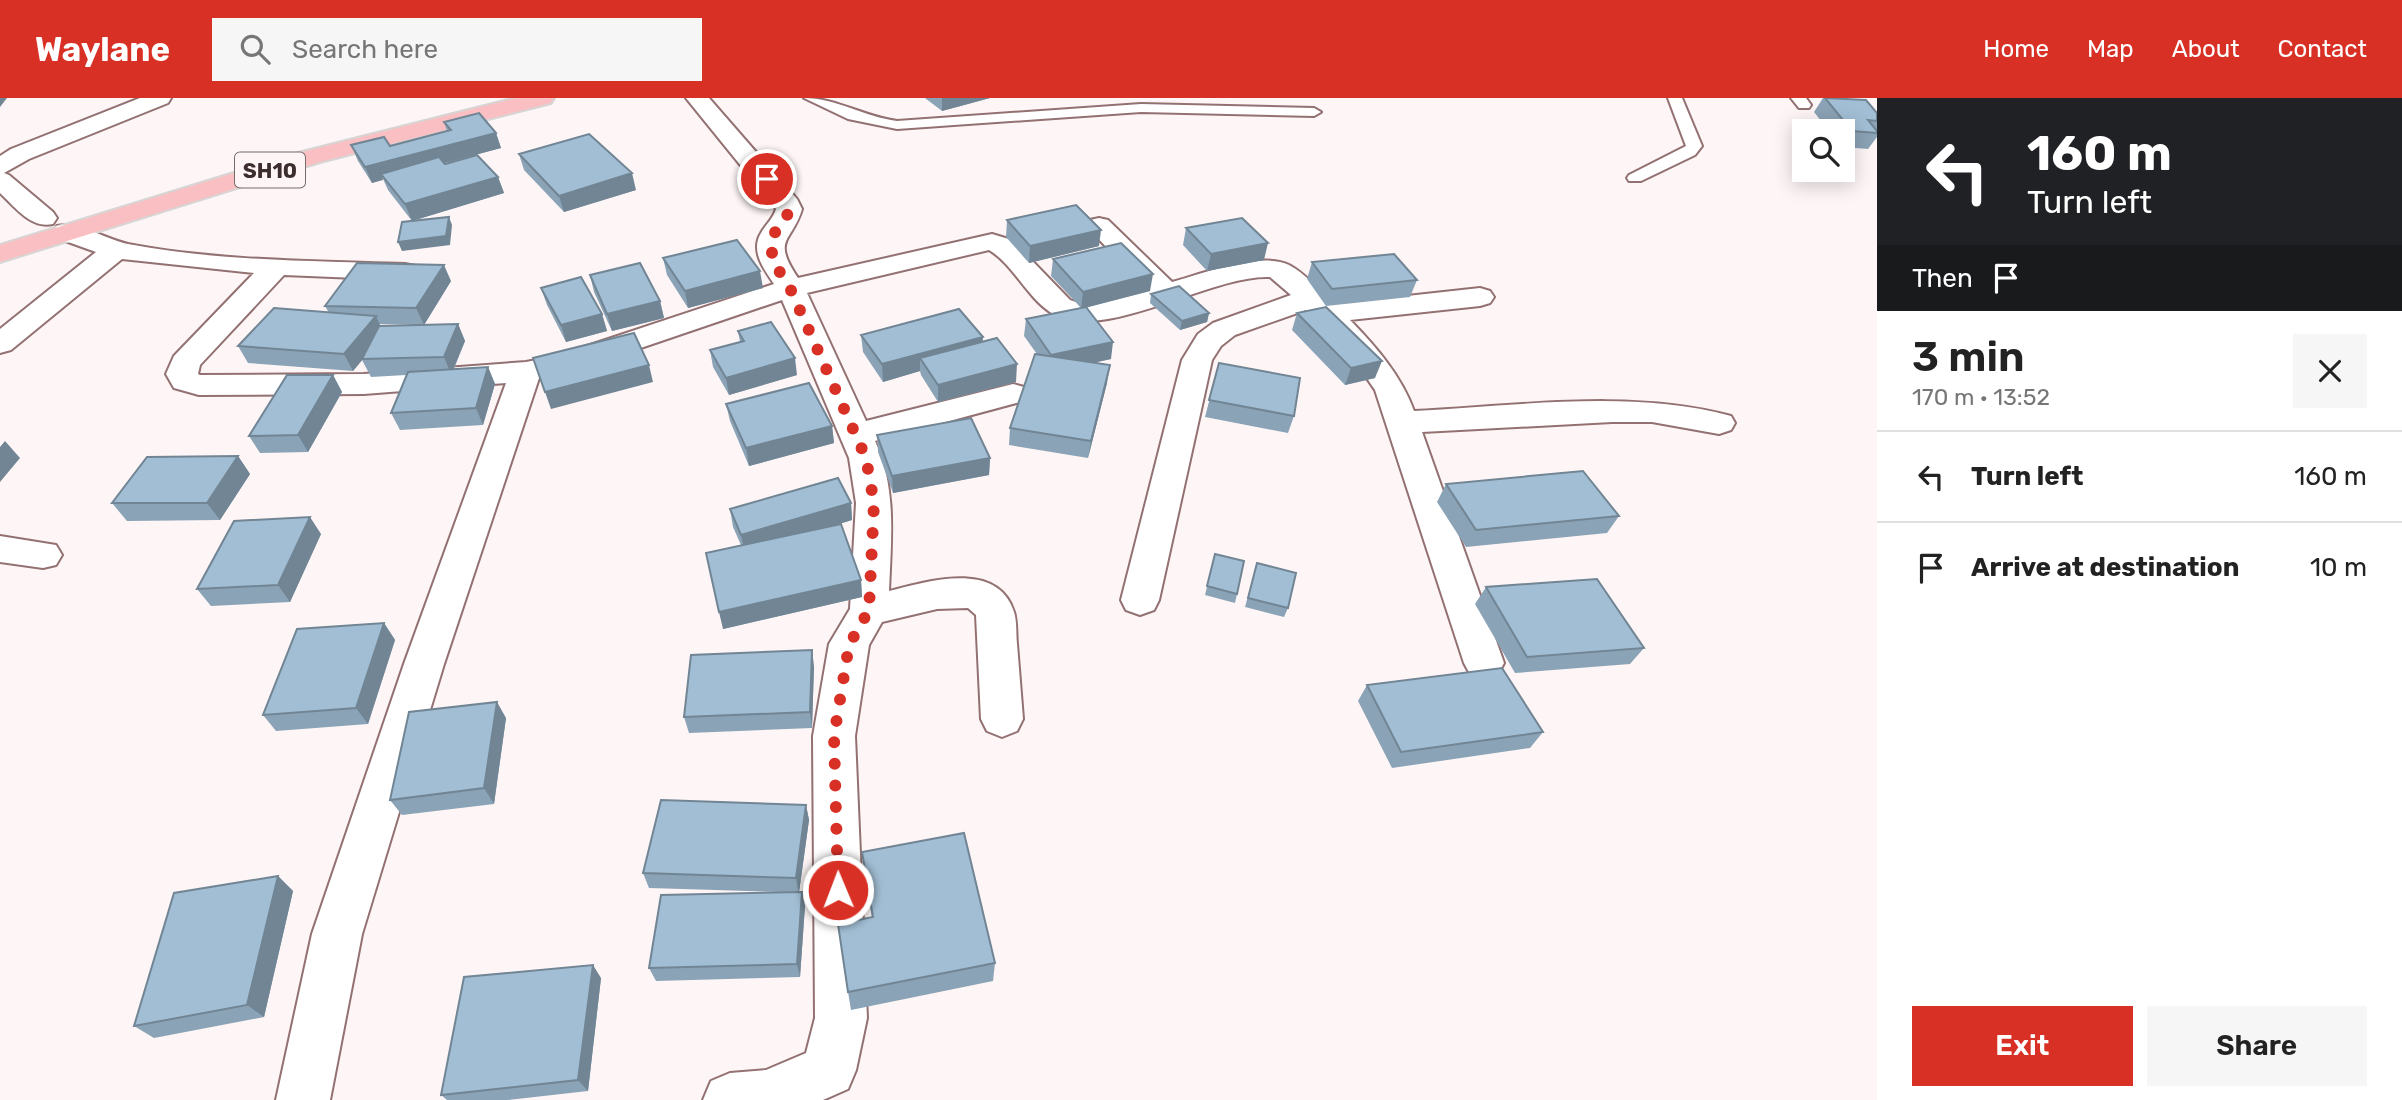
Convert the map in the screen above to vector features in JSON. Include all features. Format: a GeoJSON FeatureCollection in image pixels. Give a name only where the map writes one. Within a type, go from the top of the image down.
{"type":"FeatureCollection","features":[{"type":"Feature","properties":{"kind":"main road","name":"SH10"},"geometry":{"type":"LineString","coordinates":[[0,254],[55,225],[175,178],[475,98]]}},
{"type":"Feature","properties":{"kind":"main road","name":"SH10"},"geometry":{"type":"LineString","coordinates":[[0,232],[55,225],[459,117],[543,98]]}},
{"type":"Feature","properties":{"kind":"street"},"geometry":{"type":"LineString","coordinates":[[0,167],[20,154],[160,98]]}},
{"type":"Feature","properties":{"kind":"street"},"geometry":{"type":"LineString","coordinates":[[697,98],[784,199],[789,209],[786,219],[772,236],[772,260],[790,288],[866,458],[874,503],[869,610],[849,645],[834,736],[841,1018],[829,1070],[767,1097],[730,1100]]}},
{"type":"Feature","properties":{"kind":"street"},"geometry":{"type":"LineString","coordinates":[[0,180],[55,225],[91,244],[137,255],[275,268],[435,273]]}},
{"type":"Feature","properties":{"kind":"street"},"geometry":{"type":"LineString","coordinates":[[1099,226],[1107,251],[1166,292]]}},
{"type":"Feature","properties":{"kind":"street"},"geometry":{"type":"LineString","coordinates":[[275,268],[185,363],[182,374],[185,381],[199,385],[364,384],[526,372],[565,363],[790,288],[992,242],[1044,270],[1060,306],[1082,314],[1096,313],[1255,268],[1280,271],[1364,352],[1391,390],[1483,663]]}},
{"type":"Feature","properties":{"kind":"street"},"geometry":{"type":"LineString","coordinates":[[0,344],[116,250]]}},
{"type":"Feature","properties":{"kind":"street"},"geometry":{"type":"LineString","coordinates":[[1140,600],[1197,360],[1209,340],[1224,329],[1319,306],[1480,297]]}},
{"type":"Feature","properties":{"kind":"street"},"geometry":{"type":"LineString","coordinates":[[303,1100],[337,934],[424,664],[526,372]]}},
{"type":"Feature","properties":{"kind":"street"},"geometry":{"type":"LineString","coordinates":[[855,435],[1013,394]]}},
{"type":"Feature","properties":{"kind":"street"},"geometry":{"type":"LineString","coordinates":[[1401,422],[1652,412],[1719,423]]}},
{"type":"Feature","properties":{"kind":"street"},"geometry":{"type":"LineString","coordinates":[[0,549],[43,555]]}},
{"type":"Feature","properties":{"kind":"street"},"geometry":{"type":"LineString","coordinates":[[869,610],[952,593],[973,593],[987,600],[995,612],[1002,719]]}},
{"type":"Feature","properties":{"kind":"lane"},"geometry":{"type":"LineString","coordinates":[[810,98],[848,116],[897,125],[1141,108],[1314,112]]}},
{"type":"Feature","properties":{"kind":"lane"},"geometry":{"type":"LineString","coordinates":[[1126,98],[1141,108]]}},
{"type":"Feature","properties":{"kind":"lane"},"geometry":{"type":"LineString","coordinates":[[1635,178],[1690,152],[1694,146],[1675,98]]}},
{"type":"Feature","properties":{"kind":"building"},"geometry":{"type":"Polygon","coordinates":[[[1825,98],[1866,100],[1877,113],[1877,121],[1868,120],[1877,133],[1855,131],[1855,119],[1842,119],[1825,98]]]}},
{"type":"Feature","properties":{"kind":"building"},"geometry":{"type":"Polygon","coordinates":[[[479,113],[496,133],[365,167],[351,145],[384,137],[390,146],[451,130],[444,122],[479,113]]]}},
{"type":"Feature","properties":{"kind":"building"},"geometry":{"type":"Polygon","coordinates":[[[589,134],[632,173],[559,196],[519,154],[589,134]]]}},
{"type":"Feature","properties":{"kind":"building"},"geometry":{"type":"Polygon","coordinates":[[[477,155],[498,177],[405,204],[381,174],[439,157],[445,164],[477,155]]]}},
{"type":"Feature","properties":{"kind":"building"},"geometry":{"type":"Polygon","coordinates":[[[1076,205],[1101,230],[1030,246],[1007,220],[1076,205]]]}},
{"type":"Feature","properties":{"kind":"building"},"geometry":{"type":"Polygon","coordinates":[[[449,217],[446,236],[398,242],[402,222],[449,217]]]}},
{"type":"Feature","properties":{"kind":"building"},"geometry":{"type":"Polygon","coordinates":[[[1242,218],[1268,243],[1211,254],[1186,228],[1242,218]]]}},
{"type":"Feature","properties":{"kind":"building"},"geometry":{"type":"Polygon","coordinates":[[[737,240],[760,271],[685,291],[663,258],[737,240]]]}},
{"type":"Feature","properties":{"kind":"building"},"geometry":{"type":"Polygon","coordinates":[[[1121,243],[1153,274],[1083,292],[1053,259],[1121,243]]]}},
{"type":"Feature","properties":{"kind":"building"},"geometry":{"type":"Polygon","coordinates":[[[1394,254],[1417,280],[1332,289],[1312,262],[1394,254]]]}},
{"type":"Feature","properties":{"kind":"building"},"geometry":{"type":"Polygon","coordinates":[[[357,263],[444,265],[416,308],[325,306],[357,263]]]}},
{"type":"Feature","properties":{"kind":"building"},"geometry":{"type":"Polygon","coordinates":[[[640,263],[660,301],[607,314],[590,275],[640,263]]]}},
{"type":"Feature","properties":{"kind":"building"},"geometry":{"type":"Polygon","coordinates":[[[581,277],[602,314],[561,325],[541,288],[581,277]]]}},
{"type":"Feature","properties":{"kind":"building"},"geometry":{"type":"Polygon","coordinates":[[[1179,286],[1209,313],[1182,321],[1151,294],[1179,286]]]}},
{"type":"Feature","properties":{"kind":"building"},"geometry":{"type":"Polygon","coordinates":[[[1086,307],[1113,342],[1051,355],[1026,319],[1086,307]]]}},
{"type":"Feature","properties":{"kind":"building"},"geometry":{"type":"Polygon","coordinates":[[[1326,307],[1382,361],[1351,368],[1297,313],[1326,307]]]}},
{"type":"Feature","properties":{"kind":"building"},"geometry":{"type":"Polygon","coordinates":[[[274,308],[376,316],[344,354],[238,346],[274,308]]]}},
{"type":"Feature","properties":{"kind":"building"},"geometry":{"type":"Polygon","coordinates":[[[959,309],[983,337],[882,364],[861,335],[959,309]]]}},
{"type":"Feature","properties":{"kind":"building"},"geometry":{"type":"Polygon","coordinates":[[[771,322],[795,358],[726,378],[710,350],[744,341],[738,331],[771,322]]]}},
{"type":"Feature","properties":{"kind":"building"},"geometry":{"type":"Polygon","coordinates":[[[458,324],[444,357],[362,359],[379,326],[458,324]]]}},
{"type":"Feature","properties":{"kind":"building"},"geometry":{"type":"Polygon","coordinates":[[[634,333],[649,365],[545,392],[533,358],[634,333]]]}},
{"type":"Feature","properties":{"kind":"building"},"geometry":{"type":"Polygon","coordinates":[[[997,338],[1017,364],[938,385],[920,358],[997,338]]]}},
{"type":"Feature","properties":{"kind":"building"},"geometry":{"type":"Polygon","coordinates":[[[1035,354],[1110,365],[1091,441],[1010,428],[1035,354]]]}},
{"type":"Feature","properties":{"kind":"building"},"geometry":{"type":"Polygon","coordinates":[[[1219,363],[1300,378],[1294,416],[1209,400],[1219,363]]]}},
{"type":"Feature","properties":{"kind":"building"},"geometry":{"type":"Polygon","coordinates":[[[488,367],[476,408],[391,413],[408,372],[488,367]]]}},
{"type":"Feature","properties":{"kind":"building"},"geometry":{"type":"Polygon","coordinates":[[[287,375],[333,375],[298,435],[249,436],[287,375]]]}},
{"type":"Feature","properties":{"kind":"building"},"geometry":{"type":"Polygon","coordinates":[[[809,383],[832,426],[746,448],[726,404],[809,383]]]}},
{"type":"Feature","properties":{"kind":"building"},"geometry":{"type":"Polygon","coordinates":[[[971,418],[990,458],[892,476],[877,435],[971,418]]]}},
{"type":"Feature","properties":{"kind":"building"},"geometry":{"type":"Polygon","coordinates":[[[238,456],[207,503],[112,503],[147,457],[238,456]]]}},
{"type":"Feature","properties":{"kind":"building"},"geometry":{"type":"Polygon","coordinates":[[[1583,471],[1619,516],[1476,530],[1446,484],[1583,471]]]}},
{"type":"Feature","properties":{"kind":"building"},"geometry":{"type":"Polygon","coordinates":[[[838,478],[851,503],[741,535],[730,509],[838,478]]]}},
{"type":"Feature","properties":{"kind":"building"},"geometry":{"type":"Polygon","coordinates":[[[310,517],[278,585],[197,589],[234,521],[310,517]]]}},
{"type":"Feature","properties":{"kind":"building"},"geometry":{"type":"Polygon","coordinates":[[[841,524],[861,580],[719,612],[706,553],[841,524]]]}},
{"type":"Feature","properties":{"kind":"building"},"geometry":{"type":"Polygon","coordinates":[[[1215,554],[1244,561],[1237,594],[1207,586],[1215,554]]]}},
{"type":"Feature","properties":{"kind":"building"},"geometry":{"type":"Polygon","coordinates":[[[1257,563],[1296,573],[1288,608],[1248,598],[1257,563]]]}},
{"type":"Feature","properties":{"kind":"building"},"geometry":{"type":"Polygon","coordinates":[[[1597,579],[1644,648],[1527,657],[1486,587],[1597,579]]]}},
{"type":"Feature","properties":{"kind":"building"},"geometry":{"type":"Polygon","coordinates":[[[384,623],[356,708],[263,715],[297,629],[384,623]]]}},
{"type":"Feature","properties":{"kind":"building"},"geometry":{"type":"Polygon","coordinates":[[[812,650],[810,712],[684,717],[691,655],[812,650]]]}},
{"type":"Feature","properties":{"kind":"building"},"geometry":{"type":"Polygon","coordinates":[[[1502,668],[1543,732],[1401,752],[1367,685],[1502,668]]]}},
{"type":"Feature","properties":{"kind":"building"},"geometry":{"type":"Polygon","coordinates":[[[497,702],[484,788],[390,800],[409,712],[497,702]]]}},
{"type":"Feature","properties":{"kind":"building"},"geometry":{"type":"Polygon","coordinates":[[[661,800],[806,805],[796,878],[643,873],[661,800]]]}},
{"type":"Feature","properties":{"kind":"building"},"geometry":{"type":"Polygon","coordinates":[[[964,833],[995,963],[848,992],[838,924],[873,917],[862,852],[964,833]]]}},
{"type":"Feature","properties":{"kind":"building"},"geometry":{"type":"Polygon","coordinates":[[[278,876],[247,1005],[134,1026],[174,893],[278,876]]]}},
{"type":"Feature","properties":{"kind":"building"},"geometry":{"type":"Polygon","coordinates":[[[802,892],[797,964],[649,968],[661,895],[802,892]]]}},
{"type":"Feature","properties":{"kind":"building"},"geometry":{"type":"Polygon","coordinates":[[[593,965],[578,1080],[441,1095],[464,977],[593,965]]]}},
{"type":"Feature","properties":{"kind":"route"},"geometry":{"type":"LineString","coordinates":[[767,179],[789,209],[786,219],[772,236],[772,260],[790,288],[866,458],[874,503],[869,610],[849,645],[834,736],[838,890]]}}]}
